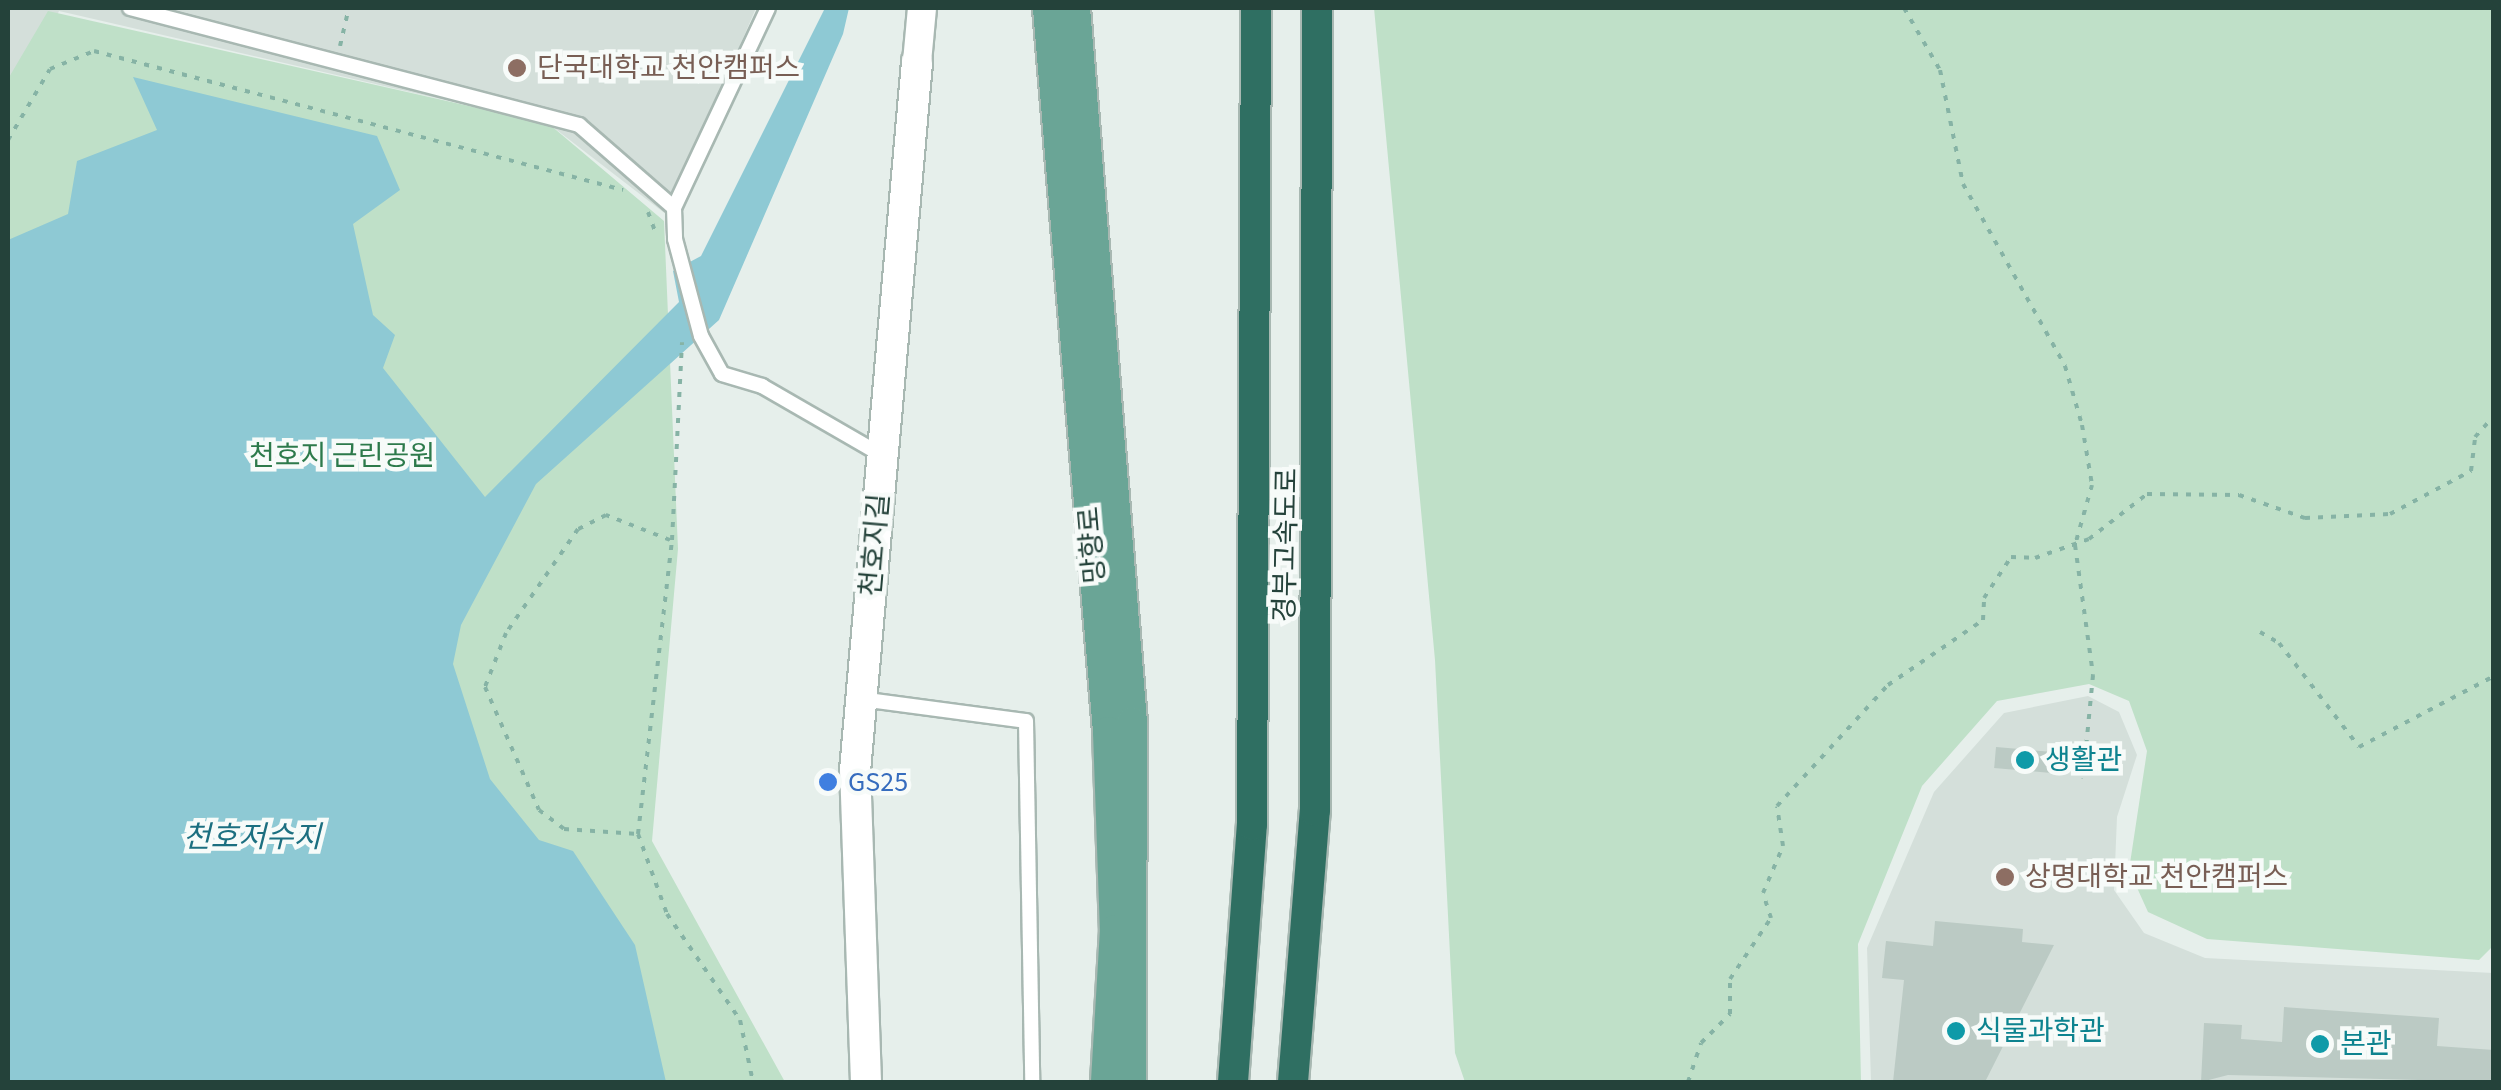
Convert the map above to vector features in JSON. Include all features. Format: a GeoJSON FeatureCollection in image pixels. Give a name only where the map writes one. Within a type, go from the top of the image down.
{"type":"FeatureCollection","features":[{"type":"Feature","properties":{"kind":"highway","name":"경부고속도로"},"geometry":{"type":"LineString","coordinates":[[1233,1082],[1252,825],[1256,8]]}},
{"type":"Feature","properties":{"kind":"highway","name":"경부고속도로"},"geometry":{"type":"LineString","coordinates":[[1293,1082],[1314,810],[1317,8]]}},
{"type":"Feature","properties":{"kind":"main road","name":"망향로"},"geometry":{"type":"LineString","coordinates":[[1048,8],[1108,732],[1115,930],[1106,1082]]}},
{"type":"Feature","properties":{"kind":"main road","name":"망향로"},"geometry":{"type":"LineString","coordinates":[[1075,8],[1134,758],[1131,1082]]}},
{"type":"Feature","properties":{"kind":"street","name":"천호지길"},"geometry":{"type":"LineString","coordinates":[[866,1082],[855,772],[922,8]]}},
{"type":"Feature","properties":{"kind":"lane"},"geometry":{"type":"LineString","coordinates":[[130,8],[579,125],[674,208]]}},
{"type":"Feature","properties":{"kind":"lane"},"geometry":{"type":"LineString","coordinates":[[768,8],[674,208],[668,241],[701,336],[722,374],[762,386],[883,456]]}},
{"type":"Feature","properties":{"kind":"lane"},"geometry":{"type":"LineString","coordinates":[[861,700],[1026,721],[1032,1082]]}},
{"type":"Feature","properties":{"kind":"path"},"geometry":{"type":"LineString","coordinates":[[336,60],[349,8]]}},
{"type":"Feature","properties":{"kind":"path"},"geometry":{"type":"LineString","coordinates":[[1904,8],[1940,70],[1963,184],[2065,366],[2092,485],[2075,546],[2092,645],[2083,779]]}},
{"type":"Feature","properties":{"kind":"path"},"geometry":{"type":"LineString","coordinates":[[8,140],[50,69],[94,51],[613,185],[628,193]]}},
{"type":"Feature","properties":{"kind":"path"},"geometry":{"type":"LineString","coordinates":[[644,202],[668,241]]}},
{"type":"Feature","properties":{"kind":"path"},"geometry":{"type":"LineString","coordinates":[[685,356],[672,540],[638,834],[667,914],[740,1020],[753,1082]]}},
{"type":"Feature","properties":{"kind":"path"},"geometry":{"type":"LineString","coordinates":[[1688,1082],[1701,1044],[1730,1014],[1730,979],[1771,918],[1763,893],[1783,846],[1778,806],[1888,685],[1983,620],[1984,598],[2010,557],[2075,546],[2147,494],[2239,495],[2305,518],[2390,514],[2472,471],[2475,437],[2494,416]]}},
{"type":"Feature","properties":{"kind":"path"},"geometry":{"type":"LineString","coordinates":[[638,834],[580,833],[538,810],[485,687],[506,633],[578,529],[606,514],[672,540]]}},
{"type":"Feature","properties":{"kind":"path"},"geometry":{"type":"LineString","coordinates":[[2260,632],[2279,643],[2359,748],[2494,676]]}},
{"type":"Feature","properties":{"kind":"shaded area","name":"단국대학교 천안캠퍼스"},"geometry":{"type":"Polygon","coordinates":[[[8,8],[756,8],[667,215],[549,124],[59,11],[8,127],[8,8]]]}},
{"type":"Feature","properties":{"kind":"shaded area","name":"상명대학교 천안캠퍼스"},"geometry":{"type":"Polygon","coordinates":[[[2088,696],[2119,712],[2137,755],[2117,817],[2114,890],[2144,933],[2205,958],[2493,973],[2493,1082],[1871,1082],[1867,948],[1934,792],[2004,713],[2088,696]]]}},
{"type":"Feature","properties":{"kind":"green space"},"geometry":{"type":"Polygon","coordinates":[[[1374,8],[2493,8],[2493,946],[2479,960],[2207,939],[2148,912],[2129,870],[2147,751],[2129,701],[2089,684],[1997,701],[1922,786],[1858,944],[1861,1082],[1465,1082],[1455,1053],[1435,660],[1374,8]]]}},
{"type":"Feature","properties":{"kind":"green space","name":"천호저수지"},"geometry":{"type":"Polygon","coordinates":[[[48,11],[549,124],[664,221],[678,549],[652,841],[785,1082],[8,1082],[8,79],[48,11]]]}},
{"type":"Feature","properties":{"kind":"water","name":"천호저수지"},"geometry":{"type":"Polygon","coordinates":[[[825,8],[849,8],[843,34],[719,320],[536,484],[461,625],[453,664],[490,779],[539,840],[573,851],[635,945],[666,1082],[8,1082],[8,240],[68,214],[77,161],[157,130],[133,77],[377,136],[400,190],[353,224],[373,315],[395,335],[383,368],[485,497],[679,302],[673,271],[701,256],[825,8]]]}},
{"type":"Feature","properties":{"kind":"building","name":"생활관"},"geometry":{"type":"Polygon","coordinates":[[[1996,747],[2056,752],[2054,773],[1994,768],[1996,747]]]}},
{"type":"Feature","properties":{"kind":"building","name":"식물과학관"},"geometry":{"type":"Polygon","coordinates":[[[1935,921],[2023,929],[2022,942],[2054,945],[1985,1082],[1893,1082],[1904,980],[1882,978],[1886,941],[1933,946],[1935,921]]]}},
{"type":"Feature","properties":{"kind":"building","name":"본관"},"geometry":{"type":"Polygon","coordinates":[[[2284,1007],[2439,1018],[2437,1046],[2494,1050],[2494,1082],[2228,1075],[2201,1082],[2204,1023],[2242,1025],[2241,1039],[2282,1042],[2284,1007]]]}},
{"type":"Feature","properties":{"kind":"place","name":"단국대학교 천안캠퍼스"},"geometry":{"type":"Point","coordinates":[517,68]}},
{"type":"Feature","properties":{"kind":"place","name":"생활관"},"geometry":{"type":"Point","coordinates":[2025,760]}},
{"type":"Feature","properties":{"kind":"place","name":"GS25"},"geometry":{"type":"Point","coordinates":[828,782]}},
{"type":"Feature","properties":{"kind":"place","name":"상명대학교 천안캠퍼스"},"geometry":{"type":"Point","coordinates":[2005,877]}},
{"type":"Feature","properties":{"kind":"place","name":"식물과학관"},"geometry":{"type":"Point","coordinates":[1956,1031]}},
{"type":"Feature","properties":{"kind":"place","name":"본관"},"geometry":{"type":"Point","coordinates":[2320,1044]}},
{"type":"Feature","properties":{"kind":"park label","name":"천호지 근린공원"},"geometry":{"type":"Point","coordinates":[342,456]}}]}
